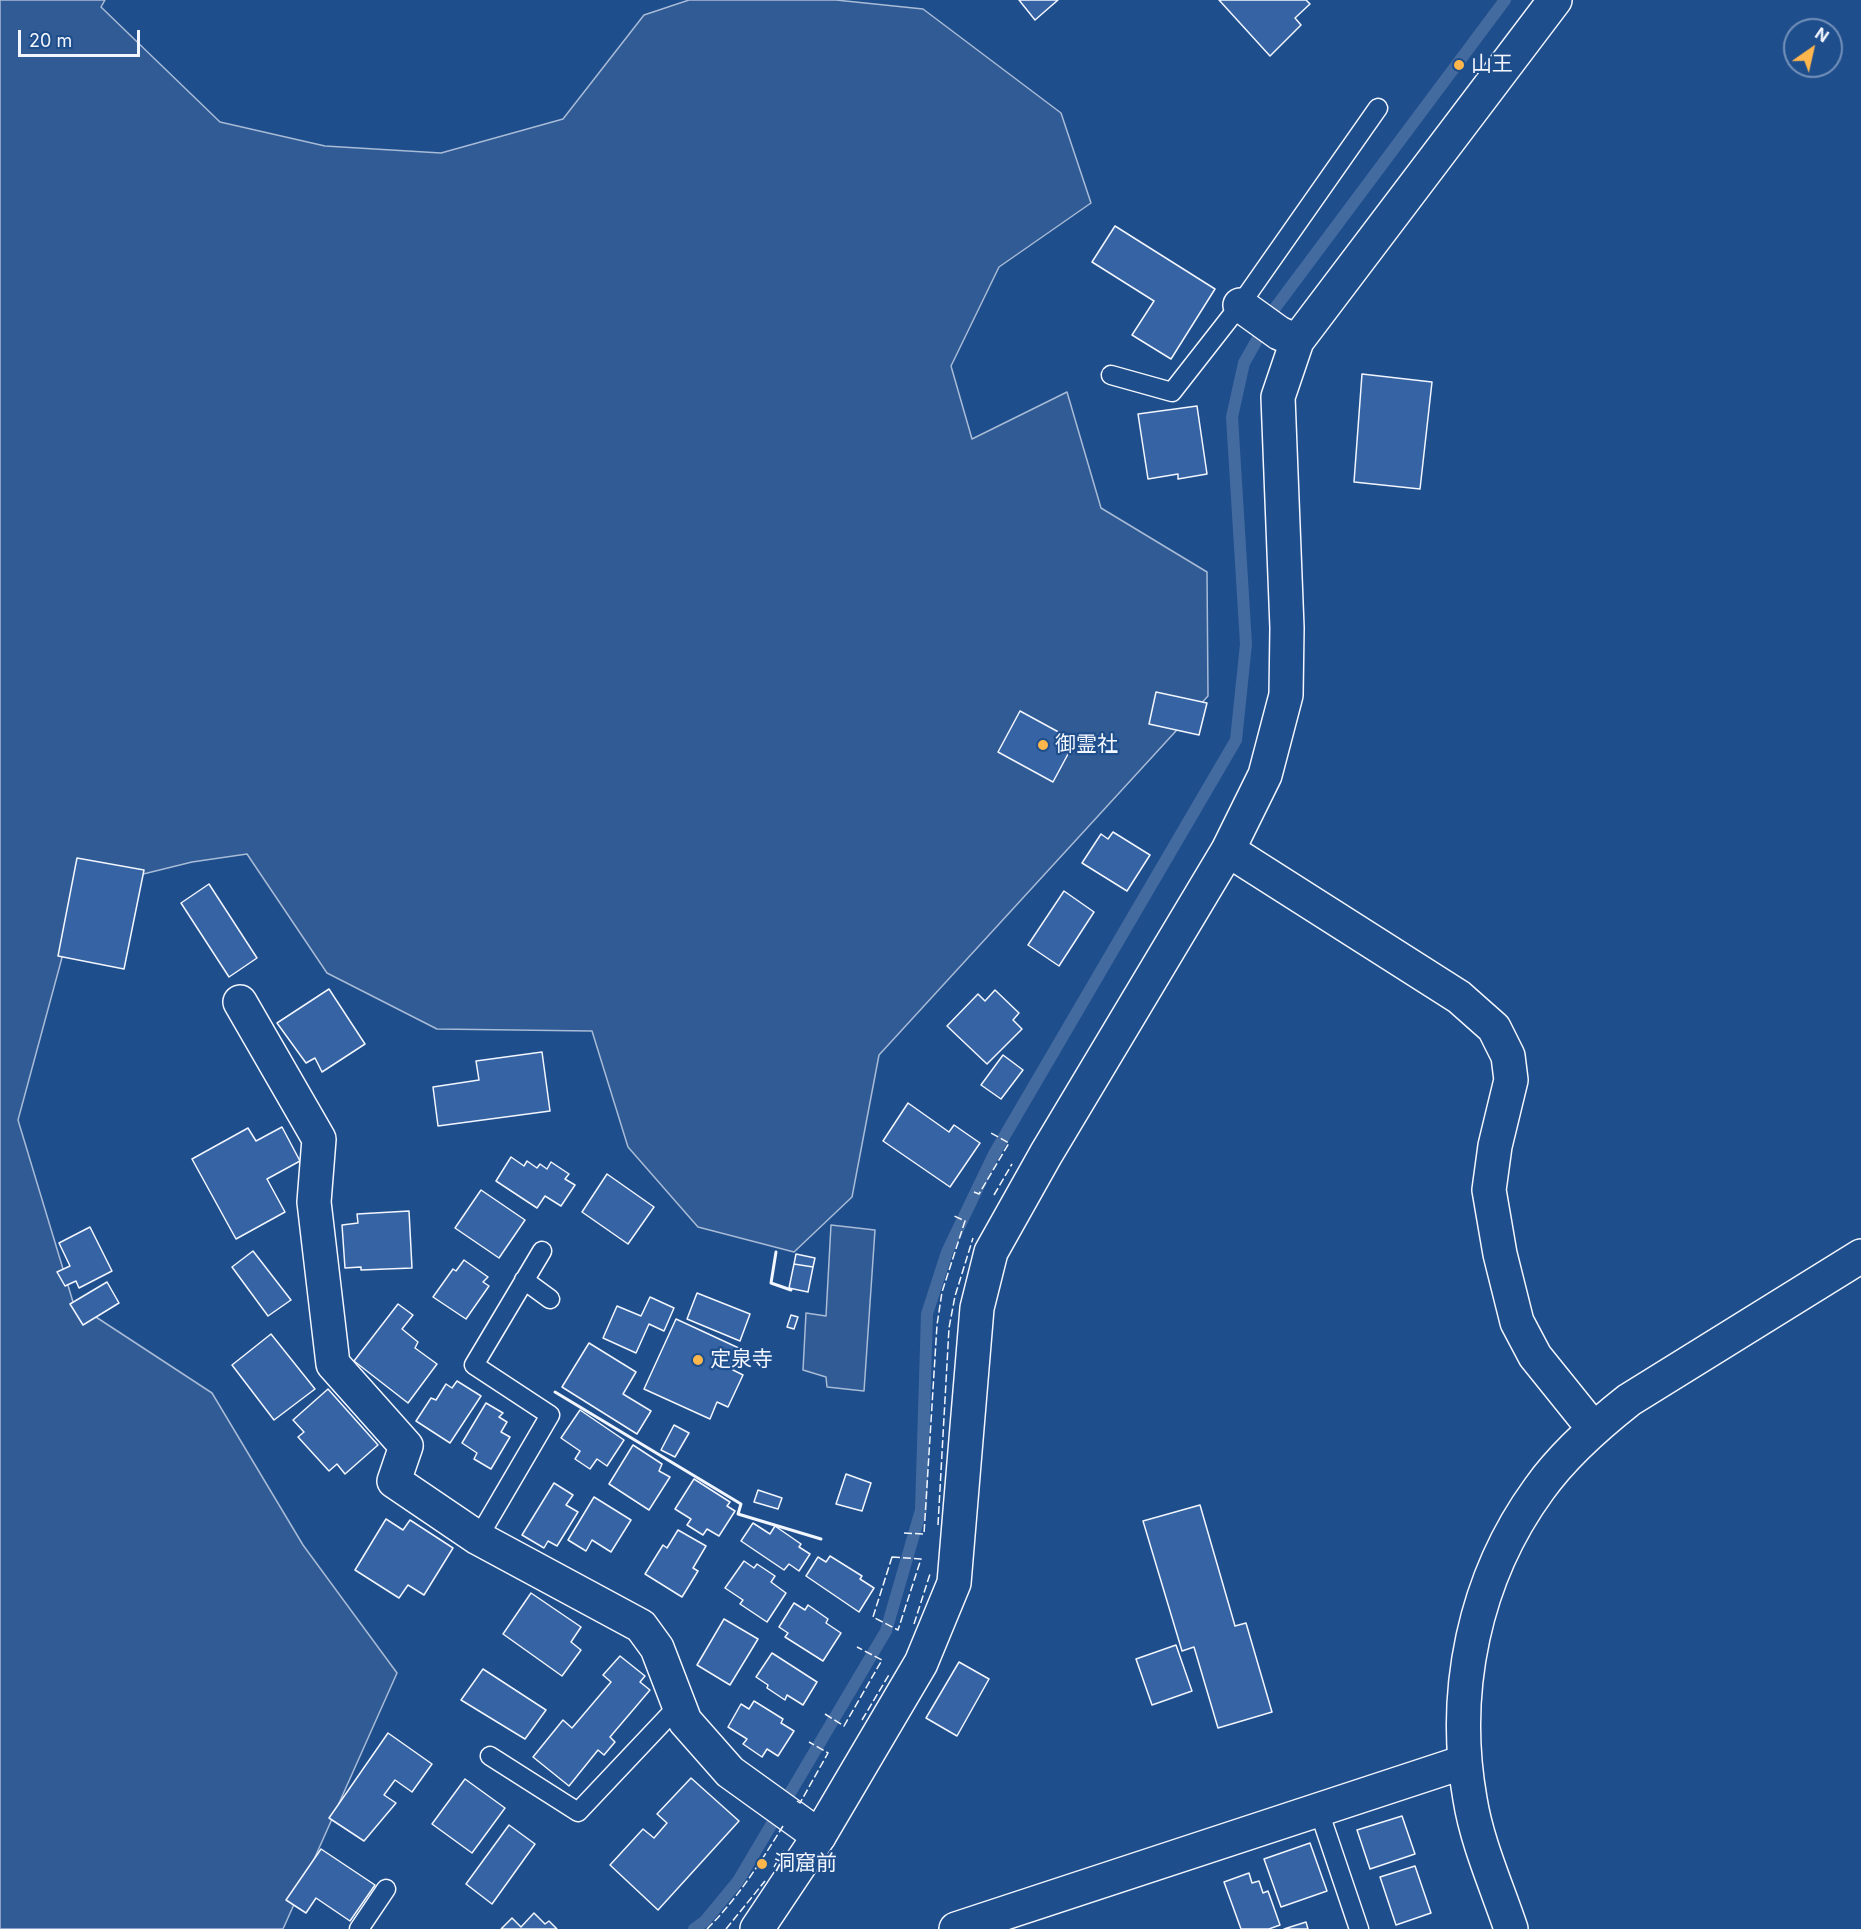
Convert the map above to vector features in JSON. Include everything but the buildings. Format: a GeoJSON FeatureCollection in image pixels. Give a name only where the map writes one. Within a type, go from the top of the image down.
{"type":"FeatureCollection","features":[{"type":"Feature","properties":{"kind":"street"},"geometry":{"type":"LineString","coordinates":[[757,1929],[819,1836],[921,1663],[954,1583],[977,1308],[991,1252],[1030,1181],[1228,850],[1264,775],[1286,695],[1287,628],[1278,397],[1286,336],[1555,0]]}},
{"type":"Feature","properties":{"kind":"street"},"geometry":{"type":"LineString","coordinates":[[1240,305],[1286,336]]}},
{"type":"Feature","properties":{"kind":"street"},"geometry":{"type":"LineString","coordinates":[[1228,850],[1459,997],[1494,1028],[1508,1056],[1511,1080],[1495,1146],[1490,1190],[1500,1254],[1517,1322],[1535,1356],[1593,1428]]}},
{"type":"Feature","properties":{"kind":"street"},"geometry":{"type":"LineString","coordinates":[[240,1002],[319,1139],[314,1203],[333,1364],[406,1446],[394,1481],[478,1538],[641,1626],[657,1648],[685,1721],[730,1772],[819,1836]]}},
{"type":"Feature","properties":{"kind":"street"},"geometry":{"type":"LineString","coordinates":[[1511,1929],[1470,1802],[1464,1762],[1463,1719],[1470,1652],[1482,1599],[1497,1561],[1539,1488],[1593,1428],[1629,1400],[1861,1256]]}},
{"type":"Feature","properties":{"kind":"street"},"geometry":{"type":"LineString","coordinates":[[956,1929],[1464,1762]]}},
{"type":"Feature","properties":{"kind":"lane"},"geometry":{"type":"LineString","coordinates":[[1111,375],[1172,392],[1240,305],[1378,108]]}},
{"type":"Feature","properties":{"kind":"lane"},"geometry":{"type":"LineString","coordinates":[[478,1538],[550,1415],[474,1365],[542,1251]]}},
{"type":"Feature","properties":{"kind":"lane"},"geometry":{"type":"LineString","coordinates":[[524,1281],[550,1299]]}},
{"type":"Feature","properties":{"kind":"lane"},"geometry":{"type":"LineString","coordinates":[[490,1756],[578,1812],[679,1705]]}},
{"type":"Feature","properties":{"kind":"lane"},"geometry":{"type":"LineString","coordinates":[[1319,1811],[1359,1929]]}},
{"type":"Feature","properties":{"kind":"lane"},"geometry":{"type":"LineString","coordinates":[[359,1929],[386,1888]]}},
{"type":"Feature","properties":{"kind":"shaded area"},"geometry":{"type":"Polygon","coordinates":[[[0,0],[105,0],[101,7],[220,122],[325,146],[441,153],[563,119],[644,15],[689,0],[836,0],[923,9],[1061,113],[1091,203],[999,267],[951,366],[972,439],[1067,392],[1101,508],[1207,572],[1208,696],[879,1055],[852,1197],[794,1252],[698,1227],[628,1147],[592,1031],[437,1029],[327,973],[247,854],[192,862],[123,879],[70,928],[18,1120],[73,1302],[212,1393],[303,1545],[397,1673],[283,1929],[0,1929],[0,0]]]}},
{"type":"Feature","properties":{"kind":"shaded area"},"geometry":{"type":"Polygon","coordinates":[[[831,1225],[875,1230],[864,1391],[827,1387],[826,1377],[803,1370],[806,1313],[826,1316],[831,1225]]]}},
{"type":"Feature","properties":{"kind":"waterway"},"geometry":{"type":"LineString","coordinates":[[694,1929],[705,1921],[738,1881],[886,1631],[921,1510],[927,1314],[947,1252],[994,1154],[1236,740],[1246,644],[1232,417],[1244,363],[1275,308],[1505,0]]}},
{"type":"Feature","properties":{"kind":"fence"},"geometry":{"type":"LineString","coordinates":[[974,1192],[979,1194],[1009,1143],[991,1133]]}},
{"type":"Feature","properties":{"kind":"fence"},"geometry":{"type":"LineString","coordinates":[[994,1195],[1012,1164]]}},
{"type":"Feature","properties":{"kind":"fence"},"geometry":{"type":"LineString","coordinates":[[904,1533],[924,1534],[937,1325],[942,1292],[965,1221],[952,1215]]}},
{"type":"Feature","properties":{"kind":"fence"},"geometry":{"type":"LineString","coordinates":[[938,1525],[949,1328],[955,1296],[973,1238]]}},
{"type":"Feature","properties":{"kind":"fence"},"geometry":{"type":"LineString","coordinates":[[892,1557],[921,1559],[898,1630],[873,1617],[892,1557]]}},
{"type":"Feature","properties":{"kind":"fence"},"geometry":{"type":"LineString","coordinates":[[914,1624],[930,1574]]}},
{"type":"Feature","properties":{"kind":"fence"},"geometry":{"type":"LineString","coordinates":[[825,1714],[844,1726],[882,1660],[857,1647]]}},
{"type":"Feature","properties":{"kind":"fence"},"geometry":{"type":"LineString","coordinates":[[862,1720],[890,1673]]}},
{"type":"Feature","properties":{"kind":"fence"},"geometry":{"type":"LineString","coordinates":[[797,1801],[800,1803],[828,1753],[809,1742]]}},
{"type":"Feature","properties":{"kind":"fence"},"geometry":{"type":"LineString","coordinates":[[707,1929],[739,1893],[783,1826]]}},
{"type":"Feature","properties":{"kind":"fence"},"geometry":{"type":"LineString","coordinates":[[774,1867],[784,1851]]}},
{"type":"Feature","properties":{"kind":"fence"},"geometry":{"type":"LineString","coordinates":[[726,1929],[765,1881]]}},
{"type":"Feature","properties":{"kind":"wall"},"geometry":{"type":"LineString","coordinates":[[776,1252],[771,1283],[791,1290]]}},
{"type":"Feature","properties":{"kind":"wall"},"geometry":{"type":"LineString","coordinates":[[555,1392],[741,1504],[738,1514],[821,1539]]}},
{"type":"Feature","properties":{"kind":"place","name":"山王"},"geometry":{"type":"Point","coordinates":[1459,65]}},
{"type":"Feature","properties":{"kind":"place","name":"御霊社"},"geometry":{"type":"Point","coordinates":[1043,745]}},
{"type":"Feature","properties":{"kind":"place","name":"定泉寺"},"geometry":{"type":"Point","coordinates":[698,1360]}},
{"type":"Feature","properties":{"kind":"place","name":"洞窟前"},"geometry":{"type":"Point","coordinates":[762,1864]}}]}
